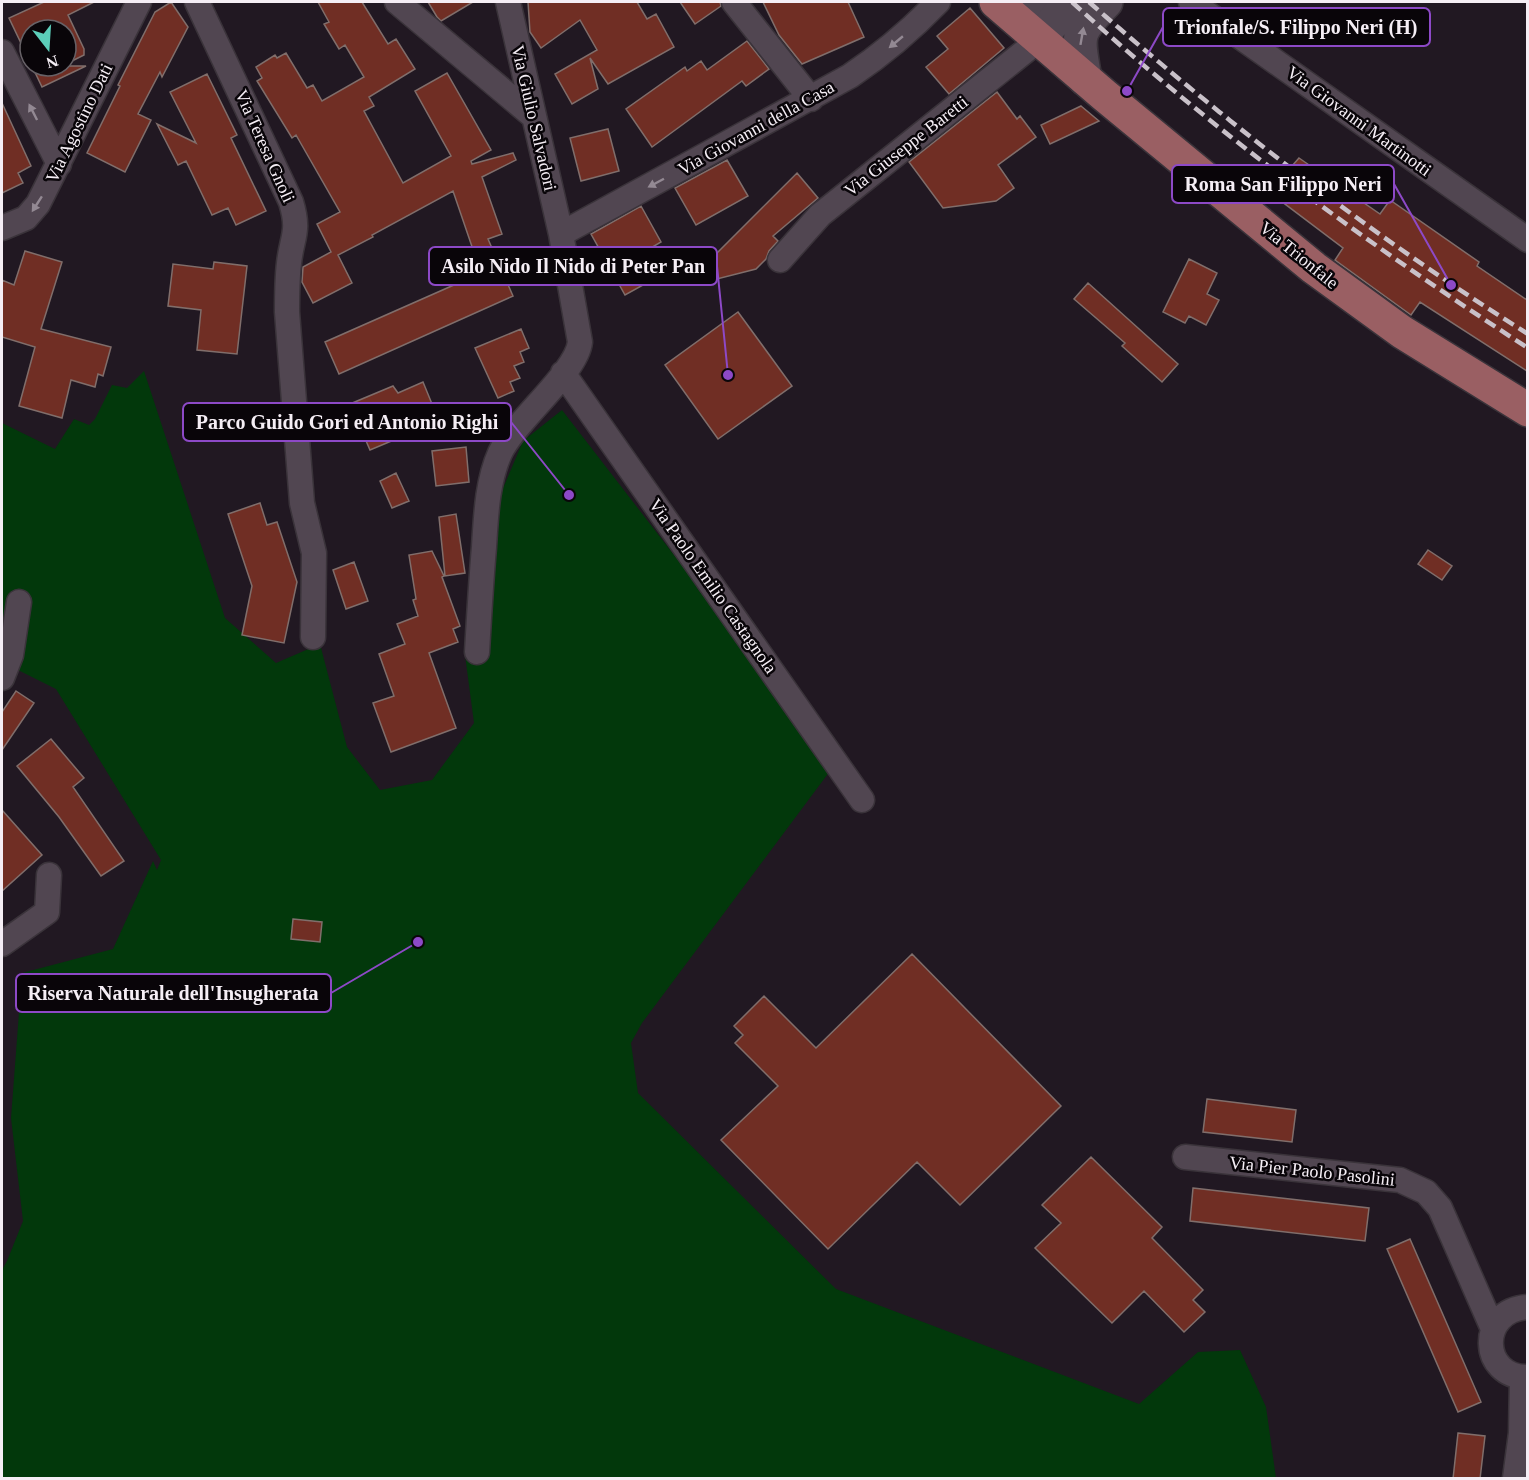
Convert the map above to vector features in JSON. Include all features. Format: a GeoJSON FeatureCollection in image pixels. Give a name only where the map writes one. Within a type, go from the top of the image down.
{"type":"FeatureCollection","features":[{"type":"Feature","properties":{"kind":"main road","name":"Via Trionfale"},"geometry":{"type":"LineString","coordinates":[[996,2],[1085,79],[1314,268],[1431,351],[1527,410]]}},
{"type":"Feature","properties":{"kind":"street","name":"Via Agostino Dati"},"geometry":{"type":"LineString","coordinates":[[2,228],[21,220],[32,212],[59,164],[139,2]]}},
{"type":"Feature","properties":{"kind":"street","name":"Via Teresa Gnoli"},"geometry":{"type":"LineString","coordinates":[[197,2],[261,134],[295,214],[296,234],[286,283],[287,312],[302,503],[314,553],[313,636]]}},
{"type":"Feature","properties":{"kind":"street"},"geometry":{"type":"LineString","coordinates":[[397,2],[533,116]]}},
{"type":"Feature","properties":{"kind":"street","name":"Via Giulio Salvadori"},"geometry":{"type":"LineString","coordinates":[[508,2],[561,234]]}},
{"type":"Feature","properties":{"kind":"street"},"geometry":{"type":"LineString","coordinates":[[734,2],[811,99]]}},
{"type":"Feature","properties":{"kind":"street","name":"Via Giovanni della Casa"},"geometry":{"type":"LineString","coordinates":[[561,234],[850,76],[881,55],[938,2]]}},
{"type":"Feature","properties":{"kind":"street"},"geometry":{"type":"LineString","coordinates":[[1030,2],[1043,7],[1069,2]]}},
{"type":"Feature","properties":{"kind":"street"},"geometry":{"type":"LineString","coordinates":[[1039,40],[1069,2]]}},
{"type":"Feature","properties":{"kind":"street"},"geometry":{"type":"LineString","coordinates":[[1085,79],[1080,46],[1081,32],[1088,20],[1106,2]]}},
{"type":"Feature","properties":{"kind":"street","name":"Via Giovanni Martinotti"},"geometry":{"type":"LineString","coordinates":[[1191,2],[1527,240]]}},
{"type":"Feature","properties":{"kind":"street","name":"Via Giuseppe Baretti"},"geometry":{"type":"LineString","coordinates":[[780,260],[828,208],[1039,40]]}},
{"type":"Feature","properties":{"kind":"street"},"geometry":{"type":"LineString","coordinates":[[2,52],[59,164]]}},
{"type":"Feature","properties":{"kind":"street"},"geometry":{"type":"LineString","coordinates":[[477,652],[488,506],[496,465],[509,438],[563,373],[576,354],[580,342],[561,234]]}},
{"type":"Feature","properties":{"kind":"street","name":"Via Paolo Emilio Castagnola"},"geometry":{"type":"LineString","coordinates":[[563,373],[862,800]]}},
{"type":"Feature","properties":{"kind":"street"},"geometry":{"type":"LineString","coordinates":[[2,678],[11,655],[19,602]]}},
{"type":"Feature","properties":{"kind":"street"},"geometry":{"type":"LineString","coordinates":[[2,944],[46,912],[50,876]]}},
{"type":"Feature","properties":{"kind":"street","name":"Via Pier Paolo Pasolini"},"geometry":{"type":"LineString","coordinates":[[1185,1157],[1400,1180],[1418,1187],[1432,1198],[1444,1215],[1493,1329]]}},
{"type":"Feature","properties":{"kind":"street"},"geometry":{"type":"LineString","coordinates":[[1515,1479],[1525,1377],[1512,1374],[1495,1360],[1490,1340],[1498,1320],[1507,1312],[1518,1307],[1527,1307]]}},
{"type":"Feature","properties":{"kind":"green space"},"geometry":{"type":"Polygon","coordinates":[[[144,371],[225,618],[276,663],[320,644],[347,747],[380,790],[432,780],[474,723],[465,655],[492,612],[501,493],[523,441],[562,410],[698,586],[697,588],[833,767],[642,1023],[631,1043],[638,1093],[836,1289],[1139,1404],[1198,1352],[1240,1350],[1266,1407],[1276,1478],[2,1478],[2,1270],[23,1221],[11,1118],[22,973],[113,949],[153,861],[157,870],[161,860],[56,689],[2,662],[2,423],[55,449],[74,419],[89,425],[95,419],[112,385],[127,388],[144,371]]]}},
{"type":"Feature","properties":{"kind":"building"},"geometry":{"type":"Polygon","coordinates":[[[44,2],[94,2],[68,15],[69,18],[18,18],[18,37],[9,18],[44,2]]]}},
{"type":"Feature","properties":{"kind":"building"},"geometry":{"type":"Polygon","coordinates":[[[171,2],[188,27],[162,77],[160,72],[138,114],[151,120],[125,172],[87,153],[155,12],[171,2]]]}},
{"type":"Feature","properties":{"kind":"building"},"geometry":{"type":"Polygon","coordinates":[[[318,2],[362,2],[388,44],[396,39],[415,69],[369,97],[374,106],[364,111],[403,183],[451,156],[415,91],[447,73],[491,150],[471,161],[472,164],[513,153],[516,160],[482,177],[502,234],[488,239],[513,296],[339,374],[325,342],[481,273],[453,191],[338,255],[352,283],[313,303],[302,282],[303,267],[331,252],[317,224],[340,212],[296,135],[292,138],[257,81],[262,78],[256,67],[275,55],[277,58],[286,53],[307,88],[313,85],[322,101],[364,77],[345,45],[339,49],[324,24],[329,22],[318,2]]]}},
{"type":"Feature","properties":{"kind":"building"},"geometry":{"type":"Polygon","coordinates":[[[428,2],[473,2],[441,21],[428,2]]]}},
{"type":"Feature","properties":{"kind":"building"},"geometry":{"type":"Polygon","coordinates":[[[528,2],[637,2],[647,19],[656,14],[674,47],[608,84],[590,58],[598,89],[572,104],[555,74],[597,50],[580,20],[541,48],[530,32],[528,2]]]}},
{"type":"Feature","properties":{"kind":"building"},"geometry":{"type":"Polygon","coordinates":[[[680,2],[720,2],[721,6],[695,24],[680,2]]]}},
{"type":"Feature","properties":{"kind":"building"},"geometry":{"type":"Polygon","coordinates":[[[763,2],[848,2],[864,37],[802,64],[779,35],[763,2]]]}},
{"type":"Feature","properties":{"kind":"building"},"geometry":{"type":"Polygon","coordinates":[[[970,8],[1004,48],[949,94],[926,67],[948,49],[937,36],[970,8]]]}},
{"type":"Feature","properties":{"kind":"building"},"geometry":{"type":"Polygon","coordinates":[[[78,36],[84,49],[84,55],[78,58],[78,36]]]}},
{"type":"Feature","properties":{"kind":"building"},"geometry":{"type":"Polygon","coordinates":[[[747,41],[769,69],[746,86],[742,81],[652,147],[626,109],[685,67],[687,71],[701,61],[707,70],[747,41]]]}},
{"type":"Feature","properties":{"kind":"building"},"geometry":{"type":"Polygon","coordinates":[[[207,74],[237,135],[231,138],[266,211],[236,225],[228,208],[212,215],[186,161],[178,165],[157,124],[196,143],[170,92],[207,74]]]}},
{"type":"Feature","properties":{"kind":"building"},"geometry":{"type":"Polygon","coordinates":[[[38,78],[61,78],[42,87],[38,78]]]}},
{"type":"Feature","properties":{"kind":"building"},"geometry":{"type":"Polygon","coordinates":[[[997,92],[1017,119],[1020,116],[1036,137],[998,165],[1014,188],[996,201],[943,208],[909,162],[997,92]]]}},
{"type":"Feature","properties":{"kind":"building"},"geometry":{"type":"Polygon","coordinates":[[[2,103],[31,166],[18,173],[23,183],[2,193],[2,103]]]}},
{"type":"Feature","properties":{"kind":"building"},"geometry":{"type":"Polygon","coordinates":[[[1081,106],[1099,121],[1050,144],[1041,125],[1081,106]]]}},
{"type":"Feature","properties":{"kind":"building"},"geometry":{"type":"Polygon","coordinates":[[[608,129],[619,171],[581,181],[570,138],[608,129]]]}},
{"type":"Feature","properties":{"kind":"building"},"geometry":{"type":"Polygon","coordinates":[[[1299,158],[1380,214],[1390,200],[1479,262],[1477,266],[1527,300],[1527,371],[1420,302],[1411,315],[1335,260],[1343,248],[1269,192],[1299,158]]]}},
{"type":"Feature","properties":{"kind":"building"},"geometry":{"type":"Polygon","coordinates":[[[727,160],[748,196],[696,225],[675,188],[727,160]]]}},
{"type":"Feature","properties":{"kind":"building"},"geometry":{"type":"Polygon","coordinates":[[[797,173],[818,198],[773,236],[778,241],[756,269],[713,280],[701,269],[797,173]]]}},
{"type":"Feature","properties":{"kind":"building"},"geometry":{"type":"Polygon","coordinates":[[[641,206],[661,242],[649,249],[663,274],[625,295],[591,234],[641,206]]]}},
{"type":"Feature","properties":{"kind":"building"},"geometry":{"type":"Polygon","coordinates":[[[25,251],[62,262],[41,329],[111,347],[103,376],[98,374],[95,387],[71,380],[62,418],[19,406],[35,347],[2,337],[2,280],[14,285],[25,251]]]}},
{"type":"Feature","properties":{"kind":"building"},"geometry":{"type":"Polygon","coordinates":[[[1189,259],[1217,273],[1207,294],[1219,300],[1206,325],[1189,316],[1185,323],[1163,312],[1189,259]]]}},
{"type":"Feature","properties":{"kind":"building"},"geometry":{"type":"Polygon","coordinates":[[[214,262],[247,266],[237,354],[197,350],[201,310],[168,306],[173,264],[213,269],[214,262]]]}},
{"type":"Feature","properties":{"kind":"building"},"geometry":{"type":"Polygon","coordinates":[[[1088,283],[1178,364],[1162,382],[1122,346],[1125,343],[1074,299],[1088,283]]]}},
{"type":"Feature","properties":{"kind":"building"},"geometry":{"type":"Polygon","coordinates":[[[738,312],[792,386],[718,439],[665,365],[738,312]]]}},
{"type":"Feature","properties":{"kind":"building"},"geometry":{"type":"Polygon","coordinates":[[[521,329],[529,348],[520,352],[524,362],[514,366],[520,378],[510,382],[514,391],[498,398],[475,348],[521,329]]]}},
{"type":"Feature","properties":{"kind":"building"},"geometry":{"type":"Polygon","coordinates":[[[423,382],[439,421],[370,450],[350,404],[393,386],[398,393],[423,382]]]}},
{"type":"Feature","properties":{"kind":"building"},"geometry":{"type":"Polygon","coordinates":[[[466,447],[469,482],[436,486],[432,451],[466,447]]]}},
{"type":"Feature","properties":{"kind":"building"},"geometry":{"type":"Polygon","coordinates":[[[396,473],[409,501],[392,508],[380,481],[396,473]]]}},
{"type":"Feature","properties":{"kind":"building"},"geometry":{"type":"Polygon","coordinates":[[[260,503],[267,525],[277,522],[297,582],[284,643],[242,635],[252,586],[228,514],[260,503]]]}},
{"type":"Feature","properties":{"kind":"building"},"geometry":{"type":"Polygon","coordinates":[[[456,514],[465,573],[445,576],[439,517],[456,514]]]}},
{"type":"Feature","properties":{"kind":"building"},"geometry":{"type":"Polygon","coordinates":[[[1428,550],[1452,566],[1442,580],[1418,564],[1428,550]]]}},
{"type":"Feature","properties":{"kind":"building"},"geometry":{"type":"Polygon","coordinates":[[[432,551],[444,576],[442,577],[460,626],[453,629],[458,642],[429,653],[456,728],[391,752],[373,703],[394,696],[379,654],[405,644],[397,624],[418,616],[413,600],[416,599],[409,555],[432,551]]]}},
{"type":"Feature","properties":{"kind":"building"},"geometry":{"type":"Polygon","coordinates":[[[354,562],[368,601],[346,609],[333,570],[354,562]]]}},
{"type":"Feature","properties":{"kind":"building"},"geometry":{"type":"Polygon","coordinates":[[[16,691],[34,703],[2,750],[2,712],[16,691]]]}},
{"type":"Feature","properties":{"kind":"building"},"geometry":{"type":"Polygon","coordinates":[[[51,739],[84,778],[73,787],[124,861],[101,876],[59,817],[17,766],[51,739]]]}},
{"type":"Feature","properties":{"kind":"building"},"geometry":{"type":"Polygon","coordinates":[[[2,810],[42,855],[2,891],[2,810]]]}},
{"type":"Feature","properties":{"kind":"building"},"geometry":{"type":"Polygon","coordinates":[[[293,919],[322,922],[320,942],[291,939],[293,919]]]}},
{"type":"Feature","properties":{"kind":"building"},"geometry":{"type":"Polygon","coordinates":[[[912,954],[1061,1106],[960,1205],[917,1162],[828,1249],[721,1140],[778,1086],[735,1043],[743,1035],[734,1026],[764,996],[816,1048],[912,954]]]}},
{"type":"Feature","properties":{"kind":"building"},"geometry":{"type":"Polygon","coordinates":[[[1207,1099],[1296,1110],[1292,1142],[1203,1132],[1207,1099]]]}},
{"type":"Feature","properties":{"kind":"building"},"geometry":{"type":"Polygon","coordinates":[[[1091,1157],[1162,1227],[1152,1238],[1203,1290],[1193,1300],[1205,1312],[1184,1332],[1144,1291],[1112,1323],[1035,1248],[1061,1223],[1042,1205],[1091,1157]]]}},
{"type":"Feature","properties":{"kind":"building"},"geometry":{"type":"Polygon","coordinates":[[[1193,1188],[1369,1208],[1365,1241],[1190,1221],[1193,1188]]]}},
{"type":"Feature","properties":{"kind":"building"},"geometry":{"type":"Polygon","coordinates":[[[1410,1239],[1481,1402],[1458,1412],[1387,1249],[1410,1239]]]}},
{"type":"Feature","properties":{"kind":"building"},"geometry":{"type":"Polygon","coordinates":[[[1458,1433],[1485,1436],[1480,1479],[1453,1479],[1458,1433]]]}},
{"type":"Feature","properties":{"kind":"railway"},"geometry":{"type":"LineString","coordinates":[[1072,2],[1180,96],[1292,184],[1350,227],[1528,348]]}},
{"type":"Feature","properties":{"kind":"railway"},"geometry":{"type":"LineString","coordinates":[[1089,2],[1194,91],[1302,177],[1413,258],[1528,334]]}},
{"type":"Feature","properties":{"kind":"place","name":"Trionfale/S. Filippo Neri (H)"},"geometry":{"type":"Point","coordinates":[1127,91]}},
{"type":"Feature","properties":{"kind":"place","name":"Roma San Filippo Neri"},"geometry":{"type":"Point","coordinates":[1451,285]}},
{"type":"Feature","properties":{"kind":"place","name":"Asilo Nido Il Nido di Peter Pan"},"geometry":{"type":"Point","coordinates":[728,375]}},
{"type":"Feature","properties":{"kind":"place","name":"Parco Guido Gori ed Antonio Righi"},"geometry":{"type":"Point","coordinates":[569,495]}},
{"type":"Feature","properties":{"kind":"place","name":"Riserva Naturale dell'Insugherata"},"geometry":{"type":"Point","coordinates":[418,942]}}]}
